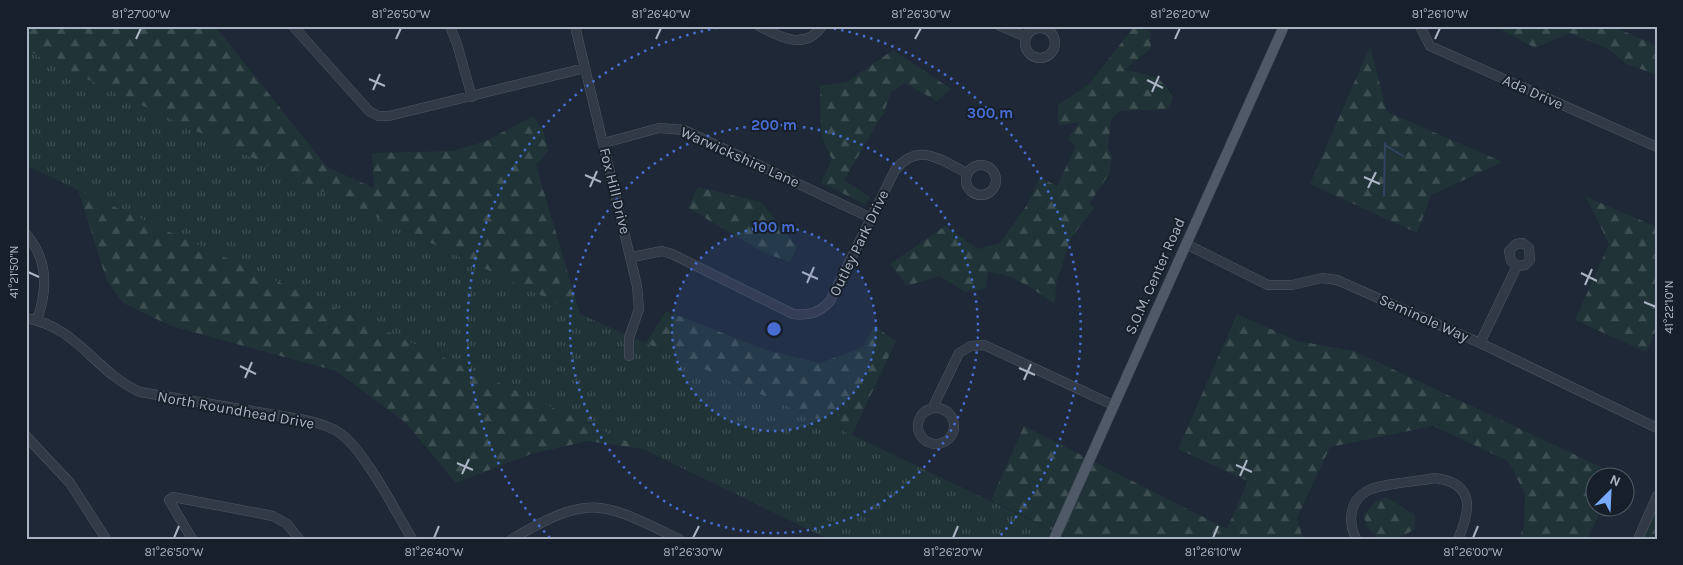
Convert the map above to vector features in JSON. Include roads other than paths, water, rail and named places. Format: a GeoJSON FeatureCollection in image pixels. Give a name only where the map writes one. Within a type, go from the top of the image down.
{"type":"FeatureCollection","features":[{"type":"Feature","properties":{"kind":"main road","name":"S.O.M. Center Road"},"geometry":{"type":"LineString","coordinates":[[1054,539],[1284,26]]}},
{"type":"Feature","properties":{"kind":"street"},"geometry":{"type":"LineString","coordinates":[[293,26],[369,112],[378,116],[389,116],[472,97],[585,68]]}},
{"type":"Feature","properties":{"kind":"street"},"geometry":{"type":"LineString","coordinates":[[450,26],[472,97]]}},
{"type":"Feature","properties":{"kind":"street","name":"Fox Hill Drive"},"geometry":{"type":"LineString","coordinates":[[575,26],[632,256],[639,309],[629,338],[629,356]]}},
{"type":"Feature","properties":{"kind":"street"},"geometry":{"type":"LineString","coordinates":[[759,26],[789,41],[804,40],[817,33],[822,26]]}},
{"type":"Feature","properties":{"kind":"street"},"geometry":{"type":"LineString","coordinates":[[1000,26],[1026,37]]}},
{"type":"Feature","properties":{"kind":"street","name":"Ada Drive"},"geometry":{"type":"LineString","coordinates":[[1420,26],[1430,46],[1657,147]]}},
{"type":"Feature","properties":{"kind":"street","name":"Warwickshire Lane"},"geometry":{"type":"LineString","coordinates":[[604,143],[659,128],[684,130],[871,218]]}},
{"type":"Feature","properties":{"kind":"street","name":"Outley Park Drive"},"geometry":{"type":"LineString","coordinates":[[632,256],[662,251],[672,254],[793,314],[803,315],[822,310],[830,301],[895,170],[905,158],[916,154],[929,155],[967,173]]}},
{"type":"Feature","properties":{"kind":"street"},"geometry":{"type":"LineString","coordinates":[[26,234],[40,255],[44,270],[43,302],[37,320]]}},
{"type":"Feature","properties":{"kind":"street","name":"Seminole Way"},"geometry":{"type":"LineString","coordinates":[[1186,244],[1268,285],[1292,285],[1322,278],[1337,280],[1480,343],[1657,428]]}},
{"type":"Feature","properties":{"kind":"street"},"geometry":{"type":"LineString","coordinates":[[1480,343],[1517,266]]}},
{"type":"Feature","properties":{"kind":"street","name":"North Roundhead Drive"},"geometry":{"type":"LineString","coordinates":[[26,318],[56,327],[80,345],[107,373],[123,385],[140,392],[305,420],[324,425],[340,434],[355,446],[412,539]]}},
{"type":"Feature","properties":{"kind":"street"},"geometry":{"type":"LineString","coordinates":[[933,407],[950,413],[954,424],[951,436],[947,440],[936,444],[924,441],[920,436],[917,424],[922,413],[933,407],[959,353],[971,346],[984,344],[1113,406]]}},
{"type":"Feature","properties":{"kind":"street"},"geometry":{"type":"LineString","coordinates":[[26,436],[70,483],[106,539]]}},
{"type":"Feature","properties":{"kind":"street"},"geometry":{"type":"LineString","coordinates":[[1356,539],[1350,521],[1352,509],[1357,499],[1368,490],[1435,478],[1445,479],[1459,486],[1468,503],[1466,522],[1458,539]]}},
{"type":"Feature","properties":{"kind":"street"},"geometry":{"type":"LineString","coordinates":[[1638,539],[1657,496]]}},
{"type":"Feature","properties":{"kind":"street"},"geometry":{"type":"LineString","coordinates":[[192,539],[169,500],[173,497],[273,516],[287,524],[299,539]]}},
{"type":"Feature","properties":{"kind":"street"},"geometry":{"type":"LineString","coordinates":[[512,539],[549,517],[570,509],[586,506],[618,510],[679,539]]}},
{"type":"Feature","properties":{"kind":"waterway"},"geometry":{"type":"LineString","coordinates":[[1384,196],[1385,143]]}},
{"type":"Feature","properties":{"kind":"waterway"},"geometry":{"type":"LineString","coordinates":[[1385,145],[1403,156]]}}]}
